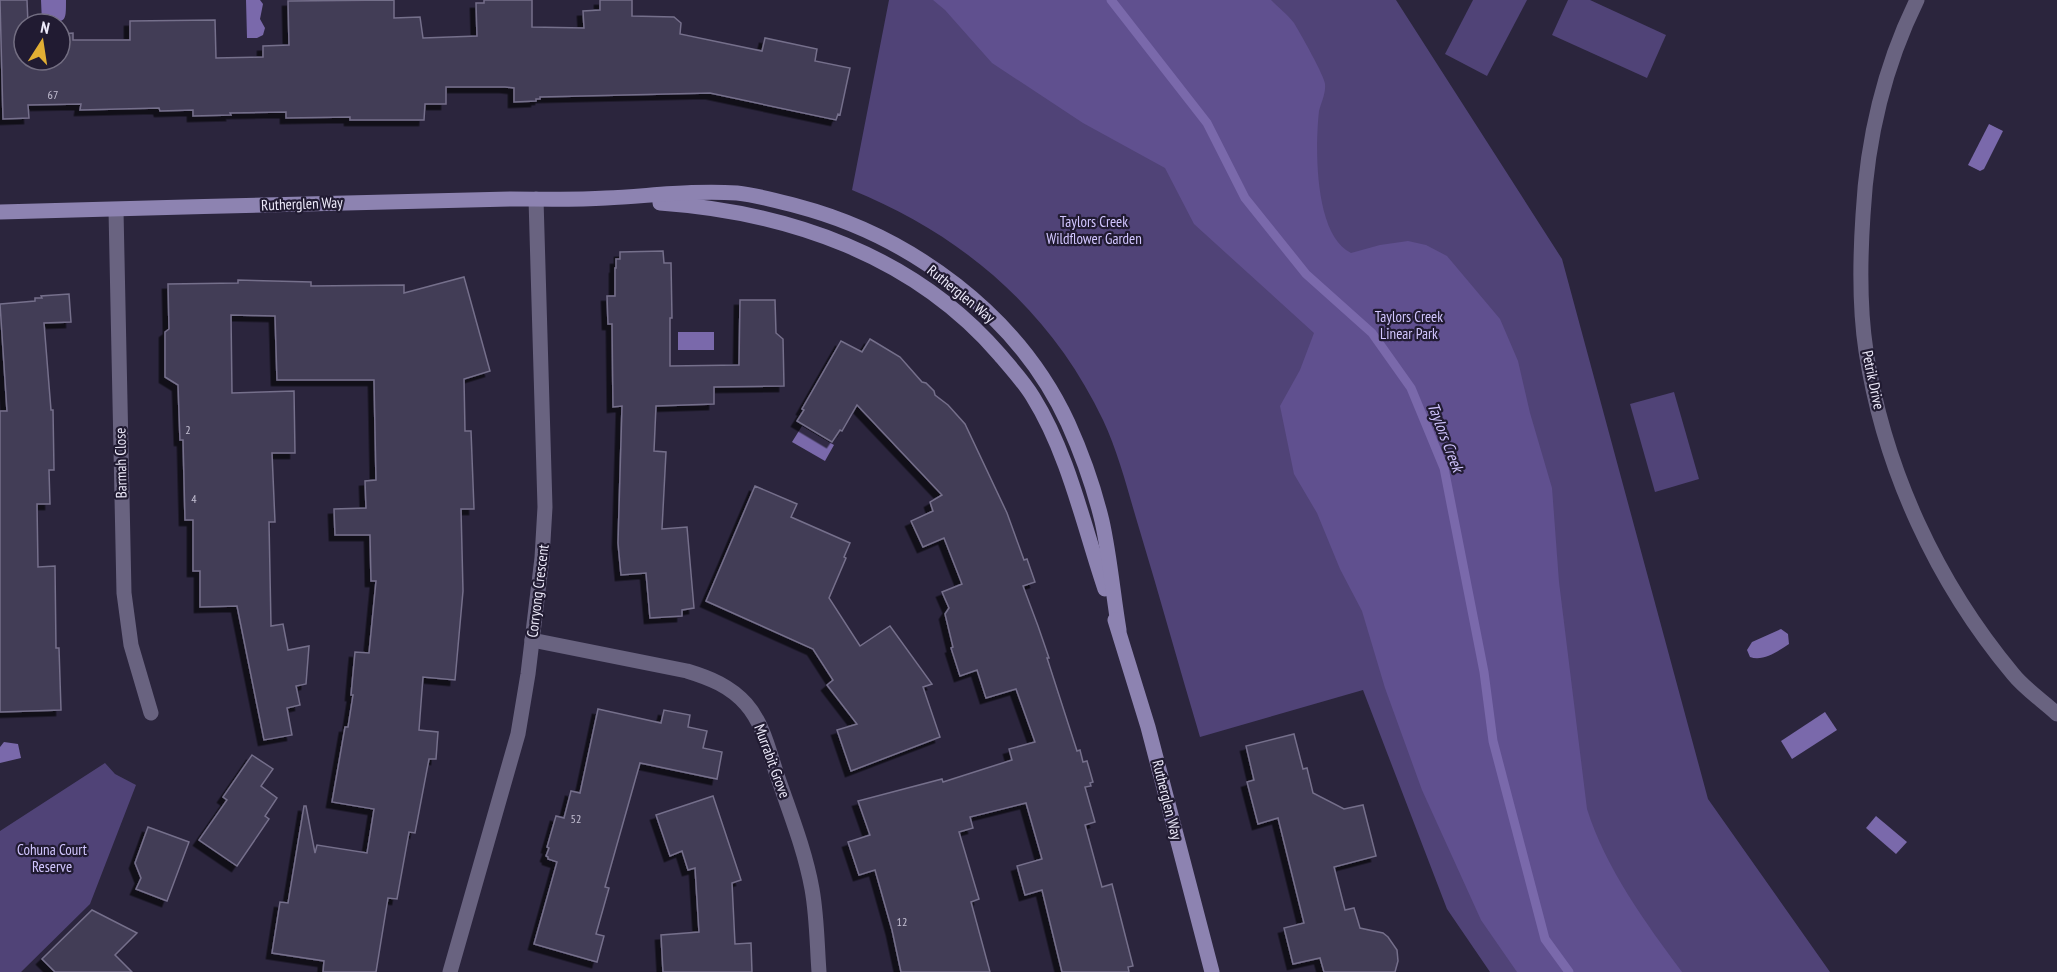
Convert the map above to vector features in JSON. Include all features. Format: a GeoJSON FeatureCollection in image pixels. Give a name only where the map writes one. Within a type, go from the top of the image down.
{"type":"FeatureCollection","features":[{"type":"Feature","properties":{"kind":"street","name":"Petrik Drive"},"geometry":{"type":"LineString","coordinates":[[1917,0],[1901,37],[1878,107],[1864,188],[1860,261],[1861,306],[1872,382],[1888,443],[1913,514],[1957,598],[2014,676],[2057,714]]}},
{"type":"Feature","properties":{"kind":"street","name":"Rutherglen Way"},"geometry":{"type":"LineString","coordinates":[[0,212],[603,198],[702,192],[740,193],[842,219],[893,244],[927,265],[977,302],[1004,329],[1036,369],[1068,423],[1092,485],[1102,523],[1119,630]]}},
{"type":"Feature","properties":{"kind":"street","name":"Rutherglen Way"},"geometry":{"type":"LineString","coordinates":[[603,198],[694,205],[736,211],[826,236],[894,267],[958,312],[1011,368],[1033,397],[1050,430],[1073,490],[1148,727],[1212,972]]}},
{"type":"Feature","properties":{"kind":"street","name":"Corryong Crescent"},"geometry":{"type":"LineString","coordinates":[[450,972],[518,734],[545,532],[536,199]]}},
{"type":"Feature","properties":{"kind":"street","name":"Barmah Close"},"geometry":{"type":"LineString","coordinates":[[116,210],[123,593],[131,645],[151,713]]}},
{"type":"Feature","properties":{"kind":"street","name":"Murrabit Grove"},"geometry":{"type":"LineString","coordinates":[[532,640],[695,674],[720,683],[748,706],[764,734],[805,857],[813,890],[819,972]]}},
{"type":"Feature","properties":{"kind":"green space","name":"Taylors Creek Linear Park"},"geometry":{"type":"Polygon","coordinates":[[[889,0],[1396,0],[1562,259],[1708,799],[1830,972],[1490,972],[1447,909],[1363,690],[1200,737],[1119,460],[1103,420],[1082,381],[1057,344],[1030,311],[1000,281],[931,230],[893,208],[852,190],[889,0]]]}},
{"type":"Feature","properties":{"kind":"green space"},"geometry":{"type":"Polygon","coordinates":[[[933,0],[1271,0],[1294,23],[1317,64],[1325,84],[1319,111],[1318,167],[1324,210],[1330,228],[1339,243],[1351,253],[1380,245],[1408,241],[1426,245],[1447,256],[1500,319],[1518,361],[1530,413],[1552,488],[1559,582],[1587,809],[1616,874],[1682,972],[1517,972],[1481,920],[1422,790],[1385,688],[1362,611],[1340,569],[1317,513],[1294,474],[1280,406],[1300,370],[1314,333],[1194,224],[1165,168],[1083,123],[992,63],[945,10],[933,0]]]}},
{"type":"Feature","properties":{"kind":"green space"},"geometry":{"type":"Polygon","coordinates":[[[1473,0],[1527,0],[1487,76],[1445,54],[1473,0]]]}},
{"type":"Feature","properties":{"kind":"green space"},"geometry":{"type":"Polygon","coordinates":[[[1568,0],[1590,0],[1666,35],[1647,78],[1552,35],[1568,0]]]}},
{"type":"Feature","properties":{"kind":"green space"},"geometry":{"type":"Polygon","coordinates":[[[1674,392],[1699,479],[1655,492],[1630,404],[1674,392]]]}},
{"type":"Feature","properties":{"kind":"green space","name":"Cohuna Court Reserve"},"geometry":{"type":"Polygon","coordinates":[[[105,763],[115,774],[136,785],[90,904],[21,972],[0,972],[0,831],[105,763]]]}},
{"type":"Feature","properties":{"kind":"shaded area"},"geometry":{"type":"Polygon","coordinates":[[[41,0],[66,0],[66,12],[42,12],[41,0]]]}},
{"type":"Feature","properties":{"kind":"shaded area"},"geometry":{"type":"Polygon","coordinates":[[[246,0],[260,0],[263,4],[260,19],[265,28],[263,35],[257,38],[247,38],[246,0]]]}},
{"type":"Feature","properties":{"kind":"shaded area"},"geometry":{"type":"Polygon","coordinates":[[[1989,124],[2003,131],[1984,169],[1980,171],[1968,165],[1989,124]]]}},
{"type":"Feature","properties":{"kind":"shaded area"},"geometry":{"type":"Polygon","coordinates":[[[678,332],[714,332],[714,350],[678,350],[678,332]]]}},
{"type":"Feature","properties":{"kind":"shaded area"},"geometry":{"type":"Polygon","coordinates":[[[802,426],[834,445],[825,461],[792,442],[802,426]]]}},
{"type":"Feature","properties":{"kind":"shaded area"},"geometry":{"type":"Polygon","coordinates":[[[1781,629],[1788,634],[1789,644],[1765,657],[1750,657],[1747,650],[1752,642],[1781,629]]]}},
{"type":"Feature","properties":{"kind":"shaded area"},"geometry":{"type":"Polygon","coordinates":[[[1825,712],[1837,730],[1792,759],[1781,741],[1825,712]]]}},
{"type":"Feature","properties":{"kind":"shaded area"},"geometry":{"type":"Polygon","coordinates":[[[4,742],[18,744],[21,758],[0,763],[0,747],[4,742]]]}},
{"type":"Feature","properties":{"kind":"shaded area"},"geometry":{"type":"Polygon","coordinates":[[[1876,816],[1907,842],[1896,854],[1866,828],[1876,816]]]}},
{"type":"Feature","properties":{"kind":"building"},"geometry":{"type":"Polygon","coordinates":[[[0,0],[27,0],[28,12],[12,12],[12,72],[72,72],[72,33],[73,40],[130,40],[130,21],[215,20],[216,58],[263,57],[263,46],[289,45],[288,1],[394,0],[394,18],[420,17],[423,38],[477,36],[476,3],[484,3],[484,0],[532,0],[532,27],[584,28],[583,11],[600,10],[600,0],[632,0],[632,16],[674,17],[681,23],[680,34],[762,51],[765,38],[817,49],[815,61],[850,68],[840,115],[838,114],[836,120],[710,93],[540,97],[536,101],[514,102],[514,88],[505,87],[446,87],[446,104],[425,104],[424,120],[350,120],[350,117],[286,118],[286,112],[193,116],[193,110],[160,111],[159,108],[80,110],[81,104],[28,105],[29,118],[3,119],[0,0]]]}},
{"type":"Feature","properties":{"kind":"building"},"geometry":{"type":"Polygon","coordinates":[[[663,251],[664,263],[671,263],[670,366],[739,365],[740,300],[775,300],[776,333],[783,339],[784,386],[714,387],[714,404],[656,406],[654,451],[666,452],[662,529],[687,527],[694,608],[682,610],[682,616],[650,618],[646,573],[621,575],[618,543],[622,406],[613,407],[612,324],[608,324],[607,296],[615,296],[616,259],[620,259],[620,252],[663,251]]]}},
{"type":"Feature","properties":{"kind":"building"},"geometry":{"type":"Polygon","coordinates":[[[464,277],[490,371],[464,379],[465,431],[471,431],[474,509],[461,509],[463,591],[455,680],[423,677],[419,730],[438,732],[436,759],[429,759],[415,833],[409,832],[397,899],[388,898],[376,972],[323,972],[324,961],[272,953],[280,902],[288,903],[304,806],[306,806],[315,853],[317,845],[367,853],[374,809],[332,802],[353,695],[351,695],[355,652],[369,653],[376,581],[371,581],[370,535],[335,535],[334,509],[366,508],[365,481],[376,480],[374,380],[277,380],[275,316],[231,315],[232,393],[294,391],[295,453],[272,453],[275,522],[269,522],[271,626],[283,624],[288,650],[309,646],[306,684],[296,686],[300,705],[287,708],[292,735],[264,740],[237,606],[200,607],[200,571],[193,571],[193,520],[185,520],[183,440],[180,440],[178,385],[165,377],[165,332],[169,329],[168,284],[238,283],[238,280],[311,282],[311,286],[404,285],[404,293],[464,277]]]}},
{"type":"Feature","properties":{"kind":"building"},"geometry":{"type":"Polygon","coordinates":[[[69,294],[71,322],[44,323],[51,410],[53,410],[54,470],[49,470],[50,504],[37,504],[38,567],[55,566],[56,648],[59,648],[61,710],[0,712],[0,411],[7,411],[0,304],[35,301],[35,298],[42,298],[41,296],[69,294]]]}},
{"type":"Feature","properties":{"kind":"building"},"geometry":{"type":"Polygon","coordinates":[[[870,339],[900,357],[965,424],[1007,513],[1024,560],[1027,559],[1035,582],[1023,586],[1049,658],[1047,658],[1077,751],[1080,750],[1083,762],[1087,761],[1093,782],[1090,783],[1091,786],[1085,787],[1095,822],[1085,825],[1102,887],[1112,884],[1133,966],[1128,967],[1129,972],[1062,972],[1042,890],[1025,895],[1017,866],[1042,859],[1026,803],[970,817],[973,828],[959,832],[979,899],[971,902],[990,972],[901,972],[875,870],[859,875],[848,842],[870,835],[858,801],[942,779],[943,782],[1012,760],[1009,749],[1035,742],[1016,689],[986,698],[977,670],[960,676],[951,648],[953,647],[945,614],[949,608],[942,592],[962,584],[944,538],[923,547],[911,521],[933,511],[930,502],[942,495],[857,405],[842,431],[840,430],[832,442],[797,421],[841,341],[862,352],[870,339]]]}},
{"type":"Feature","properties":{"kind":"building"},"geometry":{"type":"Polygon","coordinates":[[[755,486],[797,504],[791,517],[850,543],[829,598],[860,646],[890,626],[932,684],[923,687],[940,737],[851,771],[837,730],[857,724],[827,685],[833,680],[813,649],[706,601],[755,486]]]}},
{"type":"Feature","properties":{"kind":"building"},"geometry":{"type":"Polygon","coordinates":[[[598,709],[661,723],[664,710],[690,715],[688,727],[707,731],[703,748],[722,752],[717,779],[640,763],[605,887],[609,888],[596,934],[604,936],[597,962],[534,944],[557,862],[546,856],[549,848],[547,847],[556,816],[564,818],[571,791],[580,793],[598,709]]]}},
{"type":"Feature","properties":{"kind":"building"},"geometry":{"type":"Polygon","coordinates":[[[1294,734],[1303,769],[1307,768],[1313,793],[1344,809],[1363,805],[1376,856],[1334,867],[1345,910],[1354,908],[1360,928],[1383,933],[1397,950],[1398,961],[1395,972],[1324,972],[1320,958],[1293,964],[1284,928],[1304,923],[1278,818],[1258,824],[1247,782],[1254,780],[1246,746],[1294,734]]]}},
{"type":"Feature","properties":{"kind":"building"},"geometry":{"type":"Polygon","coordinates":[[[252,755],[273,769],[261,786],[277,798],[265,816],[269,819],[237,866],[199,840],[227,800],[223,797],[252,755]]]}},
{"type":"Feature","properties":{"kind":"building"},"geometry":{"type":"Polygon","coordinates":[[[713,796],[741,880],[732,883],[735,944],[751,943],[752,972],[663,972],[661,935],[699,932],[695,868],[688,870],[682,851],[670,856],[656,815],[713,796]]]}},
{"type":"Feature","properties":{"kind":"building"},"geometry":{"type":"Polygon","coordinates":[[[148,827],[189,842],[167,901],[136,889],[141,878],[135,863],[148,827]]]}},
{"type":"Feature","properties":{"kind":"building"},"geometry":{"type":"Polygon","coordinates":[[[92,910],[137,933],[115,955],[132,972],[55,972],[42,959],[92,910]]]}},
{"type":"Feature","properties":{"kind":"waterway","name":"Taylors Creek"},"geometry":{"type":"LineString","coordinates":[[1111,0],[1207,123],[1245,198],[1306,274],[1372,333],[1411,388],[1444,468],[1484,672],[1493,741],[1545,939],[1569,972]]}},
{"type":"Feature","properties":{"kind":"park label","name":"Taylors Creek Wildflower Garden"},"geometry":{"type":"Point","coordinates":[1094,230]}}]}
